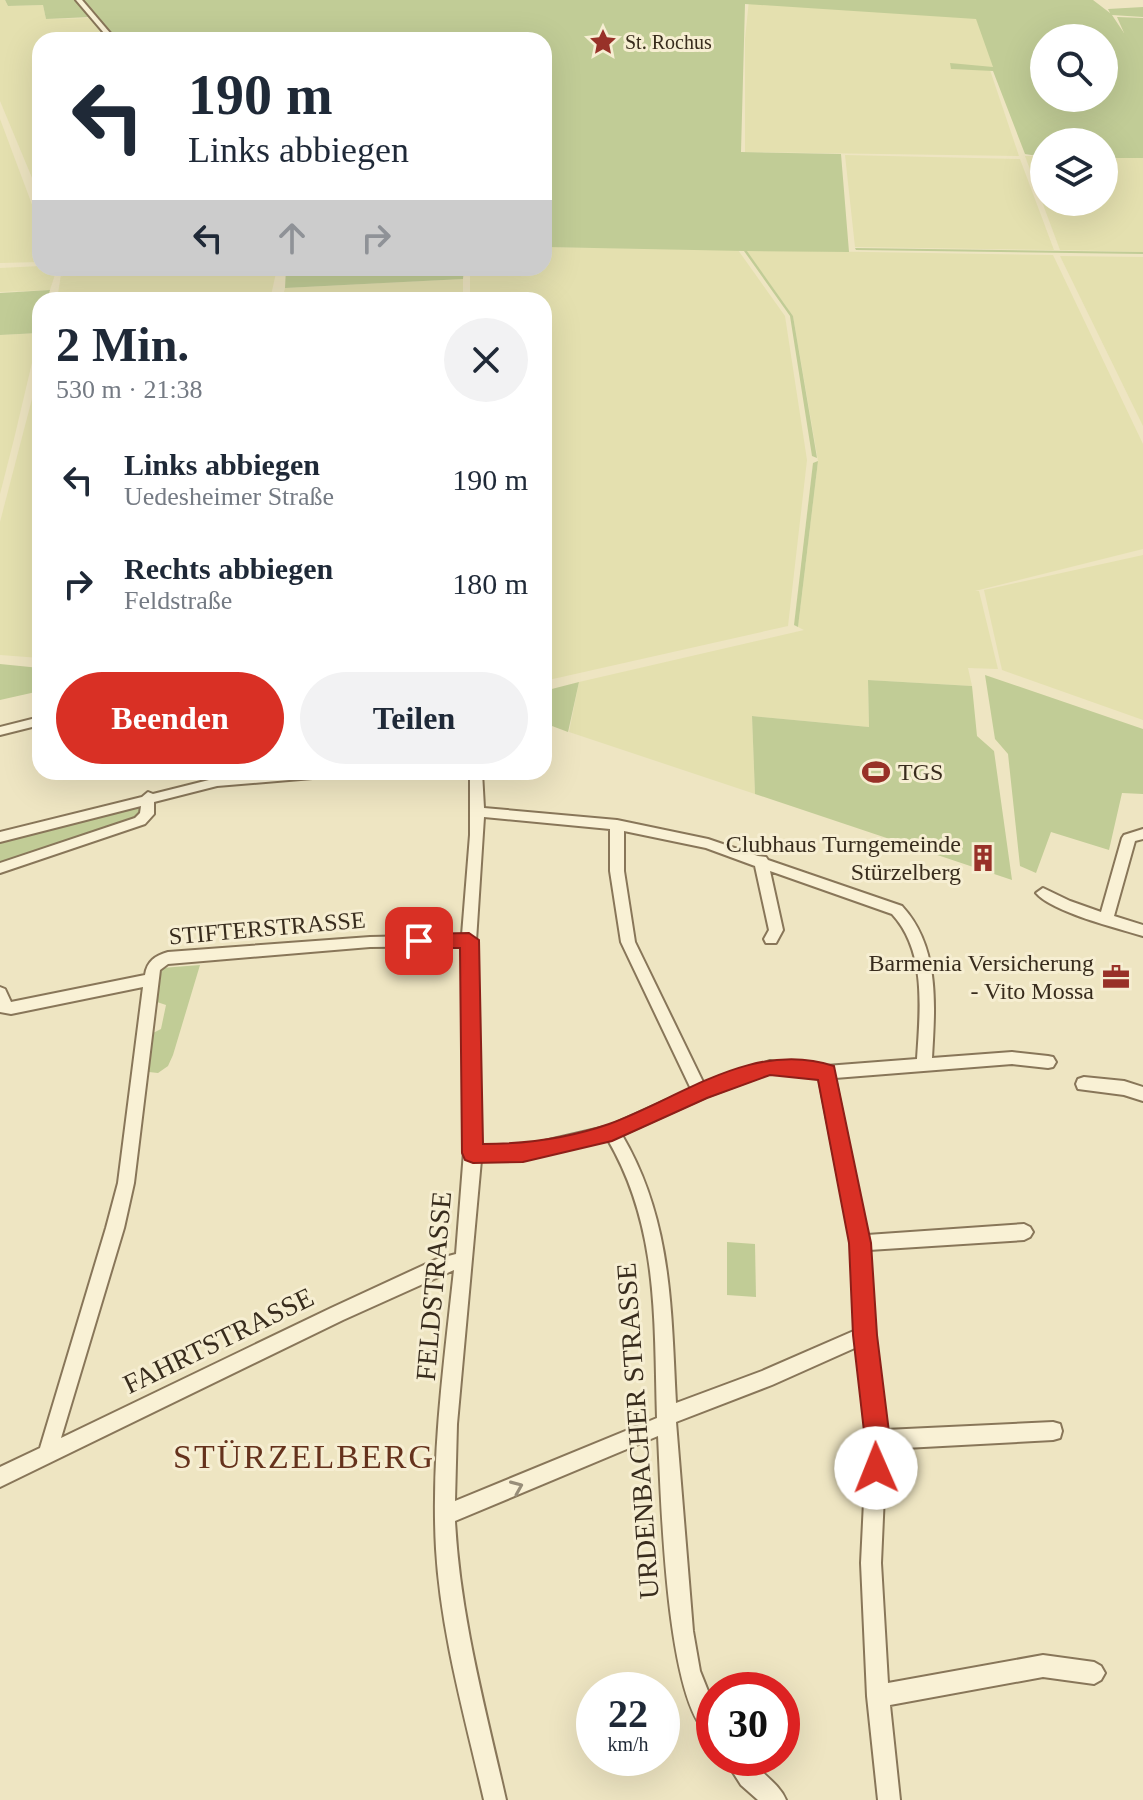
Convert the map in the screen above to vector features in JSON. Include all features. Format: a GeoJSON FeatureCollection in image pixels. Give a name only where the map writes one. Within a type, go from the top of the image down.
{"type":"FeatureCollection","features":[{"type":"Feature","properties":{"kind":"street"},"geometry":{"type":"LineString","coordinates":[[79,0],[106,32]]}},
{"type":"Feature","properties":{"kind":"street"},"geometry":{"type":"LineString","coordinates":[[0,731],[32,723]]}},
{"type":"Feature","properties":{"kind":"street"},"geometry":{"type":"LineString","coordinates":[[0,837],[148,797],[241,780]]}},
{"type":"Feature","properties":{"kind":"street","name":"FELDSTRASSE"},"geometry":{"type":"LineString","coordinates":[[477,780],[480,812],[469,940],[473,1153],[446,1460],[445,1515],[451,1598],[465,1679],[495,1800]]}},
{"type":"Feature","properties":{"kind":"street"},"geometry":{"type":"LineString","coordinates":[[0,868],[140,821],[147,814],[148,797]]}},
{"type":"Feature","properties":{"kind":"street"},"geometry":{"type":"LineString","coordinates":[[480,812],[617,825],[708,844],[761,860],[906,916],[912,924],[927,992],[924,1063]]}},
{"type":"Feature","properties":{"kind":"street"},"geometry":{"type":"LineString","coordinates":[[617,825],[617,871],[628,942],[700,1092]]}},
{"type":"Feature","properties":{"kind":"street"},"geometry":{"type":"LineString","coordinates":[[1106,918],[1129,838],[1143,834]]}},
{"type":"Feature","properties":{"kind":"street"},"geometry":{"type":"LineString","coordinates":[[761,860],[776,930],[771,939]]}},
{"type":"Feature","properties":{"kind":"street"},"geometry":{"type":"LineString","coordinates":[[1043,893],[1065,905],[1143,931]]}},
{"type":"Feature","properties":{"kind":"street","name":"STIFTERSTRASSE"},"geometry":{"type":"LineString","coordinates":[[0,993],[3,1007],[11,1008],[152,979],[153,968],[160,960],[168,958],[370,942],[469,940]]}},
{"type":"Feature","properties":{"kind":"street"},"geometry":{"type":"LineString","coordinates":[[48,1453],[126,1183],[152,979]]}},
{"type":"Feature","properties":{"kind":"street"},"geometry":{"type":"LineString","coordinates":[[473,1153],[523,1153],[612,1132],[700,1092],[770,1067],[826,1072],[1012,1058],[1048,1062]]}},
{"type":"Feature","properties":{"kind":"street"},"geometry":{"type":"LineString","coordinates":[[826,1072],[860,1243],[865,1335],[877,1440],[871,1563],[878,1696],[889,1800]]}},
{"type":"Feature","properties":{"kind":"street"},"geometry":{"type":"LineString","coordinates":[[1084,1084],[1124,1088],[1143,1094]]}},
{"type":"Feature","properties":{"kind":"street","name":"URDENBACHER STRASSE"},"geometry":{"type":"LineString","coordinates":[[612,1132],[639,1182],[651,1223],[661,1301],[682,1649],[696,1688]]}},
{"type":"Feature","properties":{"kind":"street"},"geometry":{"type":"LineString","coordinates":[[860,1243],[1024,1232]]}},
{"type":"Feature","properties":{"kind":"street","name":"FAHRTSTRASSE"},"geometry":{"type":"LineString","coordinates":[[0,1477],[337,1314],[443,1265],[463,1260]]}},
{"type":"Feature","properties":{"kind":"street"},"geometry":{"type":"LineString","coordinates":[[445,1515],[865,1335]]}},
{"type":"Feature","properties":{"kind":"street"},"geometry":{"type":"LineString","coordinates":[[877,1440],[1053,1431]]}},
{"type":"Feature","properties":{"kind":"street"},"geometry":{"type":"LineString","coordinates":[[878,1696],[1043,1666],[1094,1673]]}},
{"type":"Feature","properties":{"kind":"street"},"geometry":{"type":"LineString","coordinates":[[748,1776],[775,1800]]}},
{"type":"Feature","properties":{"kind":"shaded area"},"geometry":{"type":"Polygon","coordinates":[[[0,0],[5,0],[8,6],[43,5],[46,19],[90,18],[102,32],[32,32],[32,178],[0,101],[0,0]]]}},
{"type":"Feature","properties":{"kind":"shaded area"},"geometry":{"type":"Polygon","coordinates":[[[749,0],[973,7],[999,68],[951,69],[990,70],[1019,156],[745,152],[745,39],[749,0]]]}},
{"type":"Feature","properties":{"kind":"shaded area"},"geometry":{"type":"Polygon","coordinates":[[[0,119],[32,205],[32,262],[0,263],[0,119]]]}},
{"type":"Feature","properties":{"kind":"shaded area"},"geometry":{"type":"Polygon","coordinates":[[[845,155],[1020,159],[1030,186],[1030,216],[1041,216],[1054,250],[855,247],[845,155]]]}},
{"type":"Feature","properties":{"kind":"shaded area"},"geometry":{"type":"Polygon","coordinates":[[[1118,157],[1143,157],[1143,252],[1060,250],[1047,216],[1118,216],[1118,157]]]}},
{"type":"Feature","properties":{"kind":"shaded area"},"geometry":{"type":"Polygon","coordinates":[[[552,247],[738,250],[785,316],[807,460],[788,626],[552,679],[552,292],[470,292],[470,276],[552,276],[552,247]]]}},
{"type":"Feature","properties":{"kind":"shaded area"},"geometry":{"type":"Polygon","coordinates":[[[746,250],[1053,255],[1143,444],[1143,549],[975,591],[979,591],[998,669],[968,668],[972,686],[868,680],[869,727],[752,716],[755,794],[569,732],[579,682],[804,630],[798,627],[818,461],[793,316],[746,250]]]}},
{"type":"Feature","properties":{"kind":"shaded area"},"geometry":{"type":"Polygon","coordinates":[[[1060,256],[1143,257],[1143,426],[1121,381],[1060,256]]]}},
{"type":"Feature","properties":{"kind":"shaded area"},"geometry":{"type":"Polygon","coordinates":[[[32,266],[32,276],[54,276],[50,290],[0,292],[0,268],[32,266]]]}},
{"type":"Feature","properties":{"kind":"shaded area"},"geometry":{"type":"Polygon","coordinates":[[[61,276],[275,276],[272,292],[58,292],[61,276]]]}},
{"type":"Feature","properties":{"kind":"shaded area"},"geometry":{"type":"Polygon","coordinates":[[[463,279],[463,292],[284,292],[285,288],[463,279]]]}},
{"type":"Feature","properties":{"kind":"shaded area"},"geometry":{"type":"Polygon","coordinates":[[[32,333],[32,363],[0,494],[0,335],[32,333]]]}},
{"type":"Feature","properties":{"kind":"shaded area"},"geometry":{"type":"Polygon","coordinates":[[[32,399],[32,657],[0,655],[0,522],[32,399]]]}},
{"type":"Feature","properties":{"kind":"shaded area"},"geometry":{"type":"Polygon","coordinates":[[[1143,555],[1143,720],[1002,670],[984,590],[1143,555]]]}},
{"type":"Feature","properties":{"kind":"green space"},"geometry":{"type":"Polygon","coordinates":[[[5,0],[75,0],[91,17],[46,19],[43,5],[8,6],[5,0]]]}},
{"type":"Feature","properties":{"kind":"green space"},"geometry":{"type":"Polygon","coordinates":[[[84,0],[1093,0],[1110,13],[1108,9],[1143,7],[1143,17],[1112,15],[1118,24],[1124,33],[1117,17],[1143,18],[1143,158],[1118,158],[1118,128],[1030,128],[1030,155],[1025,154],[993,71],[951,69],[950,63],[993,67],[976,19],[745,4],[741,152],[841,154],[849,252],[747,251],[793,316],[817,458],[812,456],[790,316],[744,251],[552,247],[552,32],[110,32],[84,0]]]}},
{"type":"Feature","properties":{"kind":"green space"},"geometry":{"type":"Polygon","coordinates":[[[856,250],[1143,252],[1143,254],[856,250]]]}},
{"type":"Feature","properties":{"kind":"green space"},"geometry":{"type":"Polygon","coordinates":[[[286,276],[463,276],[463,279],[285,288],[286,276]]]}},
{"type":"Feature","properties":{"kind":"green space"},"geometry":{"type":"Polygon","coordinates":[[[50,290],[32,292],[32,333],[0,335],[0,293],[50,290]]]}},
{"type":"Feature","properties":{"kind":"green space"},"geometry":{"type":"Polygon","coordinates":[[[818,461],[798,627],[794,625],[813,463],[818,461]]]}},
{"type":"Feature","properties":{"kind":"green space"},"geometry":{"type":"Polygon","coordinates":[[[0,664],[32,667],[32,693],[0,700],[0,664]]]}},
{"type":"Feature","properties":{"kind":"green space"},"geometry":{"type":"Polygon","coordinates":[[[985,675],[1143,729],[1143,794],[1122,793],[1109,850],[1051,832],[1036,873],[1020,866],[1008,754],[995,739],[985,675]]]}},
{"type":"Feature","properties":{"kind":"green space","name":"TGS"},"geometry":{"type":"Polygon","coordinates":[[[868,680],[972,686],[977,736],[994,751],[1012,880],[755,794],[752,716],[869,727],[868,680]]]}},
{"type":"Feature","properties":{"kind":"green space"},"geometry":{"type":"Polygon","coordinates":[[[579,682],[568,732],[552,726],[552,689],[579,682]]]}},
{"type":"Feature","properties":{"kind":"green space"},"geometry":{"type":"Polygon","coordinates":[[[139,805],[143,807],[138,819],[0,865],[0,841],[139,805]]]}},
{"type":"Feature","properties":{"kind":"green space"},"geometry":{"type":"Polygon","coordinates":[[[200,965],[168,1066],[158,1073],[149,1072],[153,1033],[161,1029],[166,1005],[157,1002],[162,968],[200,965]]]}},
{"type":"Feature","properties":{"kind":"green space"},"geometry":{"type":"Polygon","coordinates":[[[727,1242],[755,1244],[756,1297],[727,1295],[727,1242]]]}},
{"type":"Feature","properties":{"kind":"place","name":"St. Rochus"},"geometry":{"type":"Point","coordinates":[603,42]}},
{"type":"Feature","properties":{"kind":"place","name":"TGS"},"geometry":{"type":"Point","coordinates":[876,772]}},
{"type":"Feature","properties":{"kind":"place","name":"Clubhaus Turngemeinde Stürzelberg"},"geometry":{"type":"Point","coordinates":[983,858]}},
{"type":"Feature","properties":{"kind":"place","name":"Barmenia Versicherung - Vito Mossa"},"geometry":{"type":"Point","coordinates":[1116,977]}},
{"type":"Feature","properties":{"kind":"district","name":"STÜRZELBERG"},"geometry":{"type":"Point","coordinates":[304,1456]}},
{"type":"Feature","properties":{"kind":"route"},"geometry":{"type":"LineString","coordinates":[[419,941],[469,940],[473,1153],[523,1153],[612,1132],[720,1083],[770,1067],[826,1072],[860,1243],[865,1335],[877,1440],[876,1468]]}}]}
